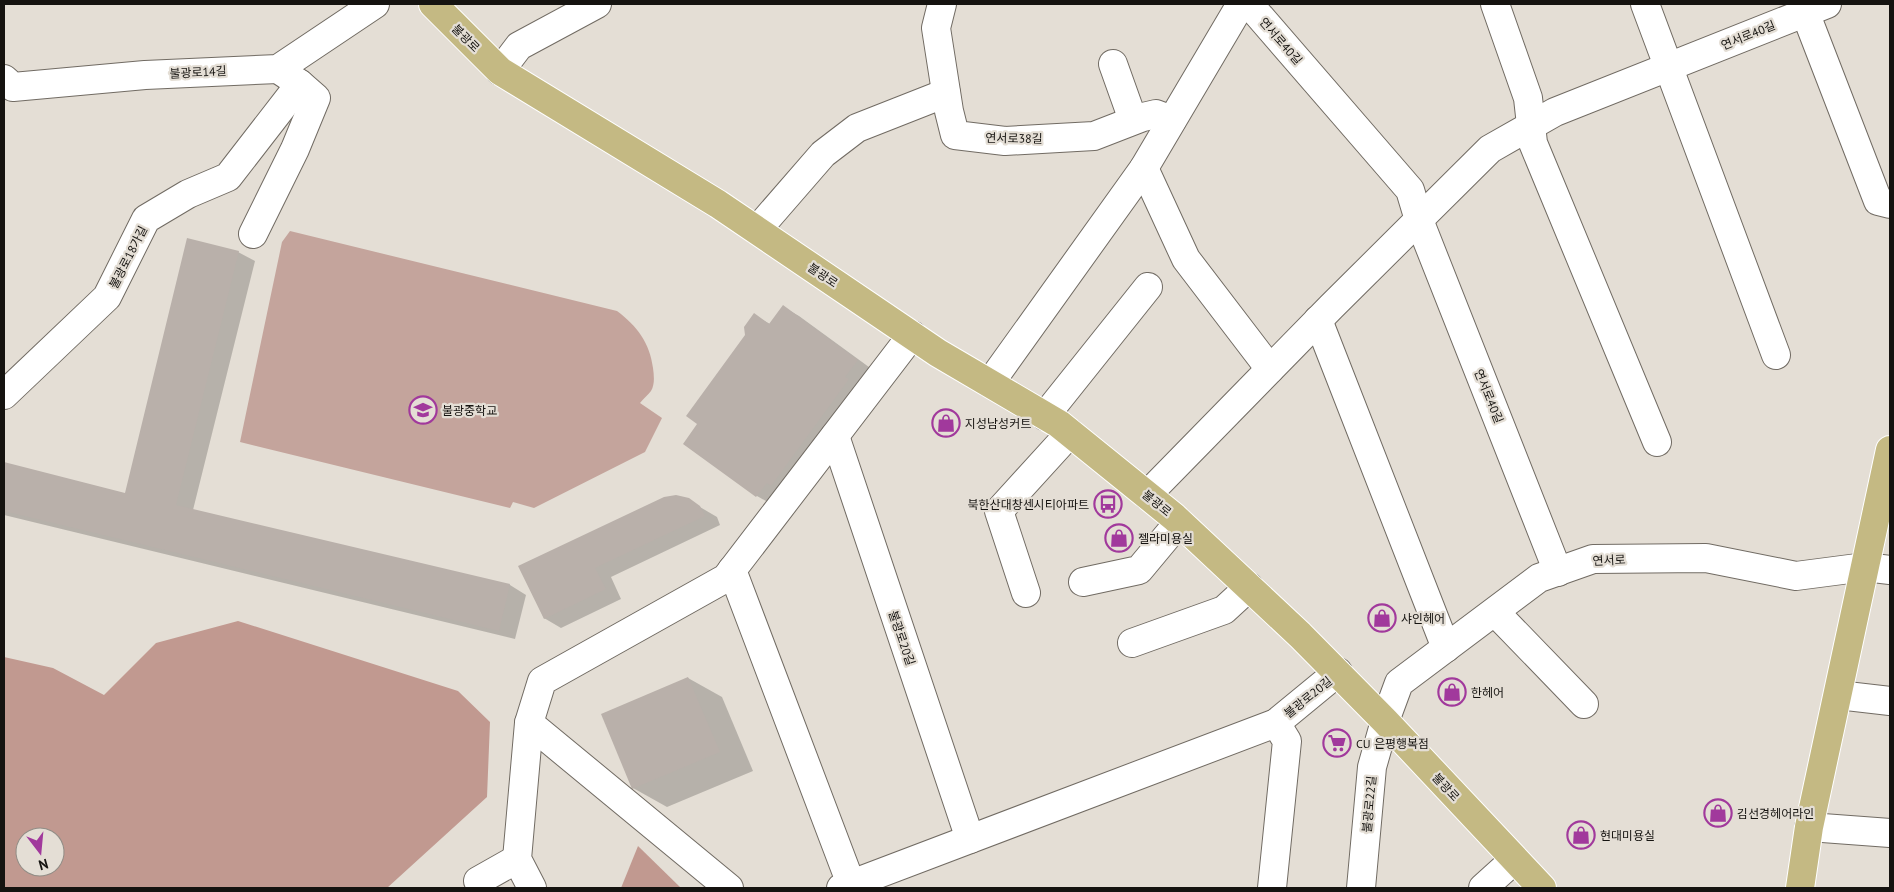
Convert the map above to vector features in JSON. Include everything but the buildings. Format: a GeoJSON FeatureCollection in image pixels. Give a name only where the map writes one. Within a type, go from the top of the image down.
{"type":"FeatureCollection","features":[{"type":"Feature","properties":{"kind":"main road","name":"불광로"},"geometry":{"type":"LineString","coordinates":[[433,4],[500,71],[718,204],[938,353],[1070,432],[1179,522],[1338,672],[1542,888]]}},
{"type":"Feature","properties":{"kind":"main road"},"geometry":{"type":"LineString","coordinates":[[1800,888],[1809,827],[1838,695],[1878,569],[1890,450]]}},
{"type":"Feature","properties":{"kind":"street"},"geometry":{"type":"LineString","coordinates":[[253,234],[295,149],[316,98],[278,69],[375,4]]}},
{"type":"Feature","properties":{"kind":"street"},"geometry":{"type":"LineString","coordinates":[[500,71],[519,46],[596,4]]}},
{"type":"Feature","properties":{"kind":"street","name":"연서로38길"},"geometry":{"type":"LineString","coordinates":[[942,4],[936,28],[946,93],[955,135],[1005,141],[1094,136],[1133,120],[1156,114],[1172,120]]}},
{"type":"Feature","properties":{"kind":"street"},"geometry":{"type":"LineString","coordinates":[[990,383],[1144,168],[1241,4]]}},
{"type":"Feature","properties":{"kind":"street","name":"연서로40길"},"geometry":{"type":"LineString","coordinates":[[1249,4],[1410,190],[1419,220],[1558,572]]}},
{"type":"Feature","properties":{"kind":"street"},"geometry":{"type":"LineString","coordinates":[[1495,4],[1528,98],[1533,143],[1657,442]]}},
{"type":"Feature","properties":{"kind":"street"},"geometry":{"type":"LineString","coordinates":[[1645,4],[1776,356]]}},
{"type":"Feature","properties":{"kind":"street"},"geometry":{"type":"LineString","coordinates":[[1816,8],[1878,201],[1890,204]]}},
{"type":"Feature","properties":{"kind":"street","name":"연서로40길"},"geometry":{"type":"LineString","coordinates":[[1147,495],[1318,320],[1490,149],[1555,112],[1816,8]]}},
{"type":"Feature","properties":{"kind":"street"},"geometry":{"type":"LineString","coordinates":[[1113,64],[1133,120]]}},
{"type":"Feature","properties":{"kind":"street","name":"불광로14길"},"geometry":{"type":"LineString","coordinates":[[7,86],[145,75],[278,69]]}},
{"type":"Feature","properties":{"kind":"street","name":"불광로18가길"},"geometry":{"type":"LineString","coordinates":[[4,395],[107,297],[146,220],[188,194],[228,177],[300,84]]}},
{"type":"Feature","properties":{"kind":"street"},"geometry":{"type":"LineString","coordinates":[[757,230],[822,154],[856,128],[946,93]]}},
{"type":"Feature","properties":{"kind":"street"},"geometry":{"type":"LineString","coordinates":[[1144,168],[1186,258],[1270,369]]}},
{"type":"Feature","properties":{"kind":"street"},"geometry":{"type":"LineString","coordinates":[[1045,416],[1148,287]]}},
{"type":"Feature","properties":{"kind":"street"},"geometry":{"type":"LineString","coordinates":[[1318,320],[1446,648]]}},
{"type":"Feature","properties":{"kind":"street"},"geometry":{"type":"LineString","coordinates":[[532,888],[517,859],[529,723],[542,681],[726,578],[912,335]]}},
{"type":"Feature","properties":{"kind":"street"},"geometry":{"type":"LineString","coordinates":[[1026,593],[999,510],[1070,432]]}},
{"type":"Feature","properties":{"kind":"street","name":"불광로20길"},"geometry":{"type":"LineString","coordinates":[[835,436],[970,839]]}},
{"type":"Feature","properties":{"kind":"street"},"geometry":{"type":"LineString","coordinates":[[1082,582],[1139,570],[1179,522]]}},
{"type":"Feature","properties":{"kind":"street","name":"연서로"},"geometry":{"type":"LineString","coordinates":[[1446,648],[1539,578],[1593,559],[1706,558],[1796,576],[1878,569]]}},
{"type":"Feature","properties":{"kind":"street","name":"불광로20길"},"geometry":{"type":"LineString","coordinates":[[732,570],[846,886],[1276,723],[1338,672]]}},
{"type":"Feature","properties":{"kind":"street"},"geometry":{"type":"LineString","coordinates":[[1132,642],[1224,610],[1249,587]]}},
{"type":"Feature","properties":{"kind":"street"},"geometry":{"type":"LineString","coordinates":[[1494,612],[1584,704]]}},
{"type":"Feature","properties":{"kind":"street","name":"불광로22길"},"geometry":{"type":"LineString","coordinates":[[1361,888],[1372,767],[1385,721],[1399,684],[1446,648]]}},
{"type":"Feature","properties":{"kind":"street"},"geometry":{"type":"LineString","coordinates":[[1838,695],[1890,701]]}},
{"type":"Feature","properties":{"kind":"street"},"geometry":{"type":"LineString","coordinates":[[529,723],[730,888]]}},
{"type":"Feature","properties":{"kind":"street"},"geometry":{"type":"LineString","coordinates":[[1272,888],[1287,741],[1276,723]]}},
{"type":"Feature","properties":{"kind":"street"},"geometry":{"type":"LineString","coordinates":[[1809,827],[1890,832]]}},
{"type":"Feature","properties":{"kind":"street"},"geometry":{"type":"LineString","coordinates":[[478,881],[517,859]]}},
{"type":"Feature","properties":{"kind":"street"},"geometry":{"type":"LineString","coordinates":[[1483,888],[1514,860]]}},
{"type":"Feature","properties":{"kind":"shaded area"},"geometry":{"type":"Polygon","coordinates":[[[290,231],[617,311],[631,323],[646,343],[654,374],[651,391],[640,403],[662,418],[645,452],[534,508],[513,502],[510,508],[240,442],[282,242],[290,231]]]}},
{"type":"Feature","properties":{"kind":"shaded area"},"geometry":{"type":"Polygon","coordinates":[[[238,621],[458,691],[490,722],[487,797],[387,888],[4,888],[4,657],[53,668],[104,695],[156,643],[238,621]]]}},
{"type":"Feature","properties":{"kind":"shaded area"},"geometry":{"type":"Polygon","coordinates":[[[638,846],[681,888],[621,888],[638,846]]]}},
{"type":"Feature","properties":{"kind":"place","name":"불광중학교"},"geometry":{"type":"Point","coordinates":[423,410]}},
{"type":"Feature","properties":{"kind":"place","name":"지성남성커트"},"geometry":{"type":"Point","coordinates":[946,423]}},
{"type":"Feature","properties":{"kind":"place","name":"북한산대창센시티아파트"},"geometry":{"type":"Point","coordinates":[1108,504]}},
{"type":"Feature","properties":{"kind":"place","name":"젤라미용실"},"geometry":{"type":"Point","coordinates":[1119,538]}},
{"type":"Feature","properties":{"kind":"place","name":"샤인헤어"},"geometry":{"type":"Point","coordinates":[1382,618]}},
{"type":"Feature","properties":{"kind":"place","name":"한헤어"},"geometry":{"type":"Point","coordinates":[1452,692]}},
{"type":"Feature","properties":{"kind":"place","name":"CU 은평행복점"},"geometry":{"type":"Point","coordinates":[1337,743]}},
{"type":"Feature","properties":{"kind":"place","name":"김선경헤어라인"},"geometry":{"type":"Point","coordinates":[1718,813]}},
{"type":"Feature","properties":{"kind":"place","name":"현대미용실"},"geometry":{"type":"Point","coordinates":[1581,835]}}]}
